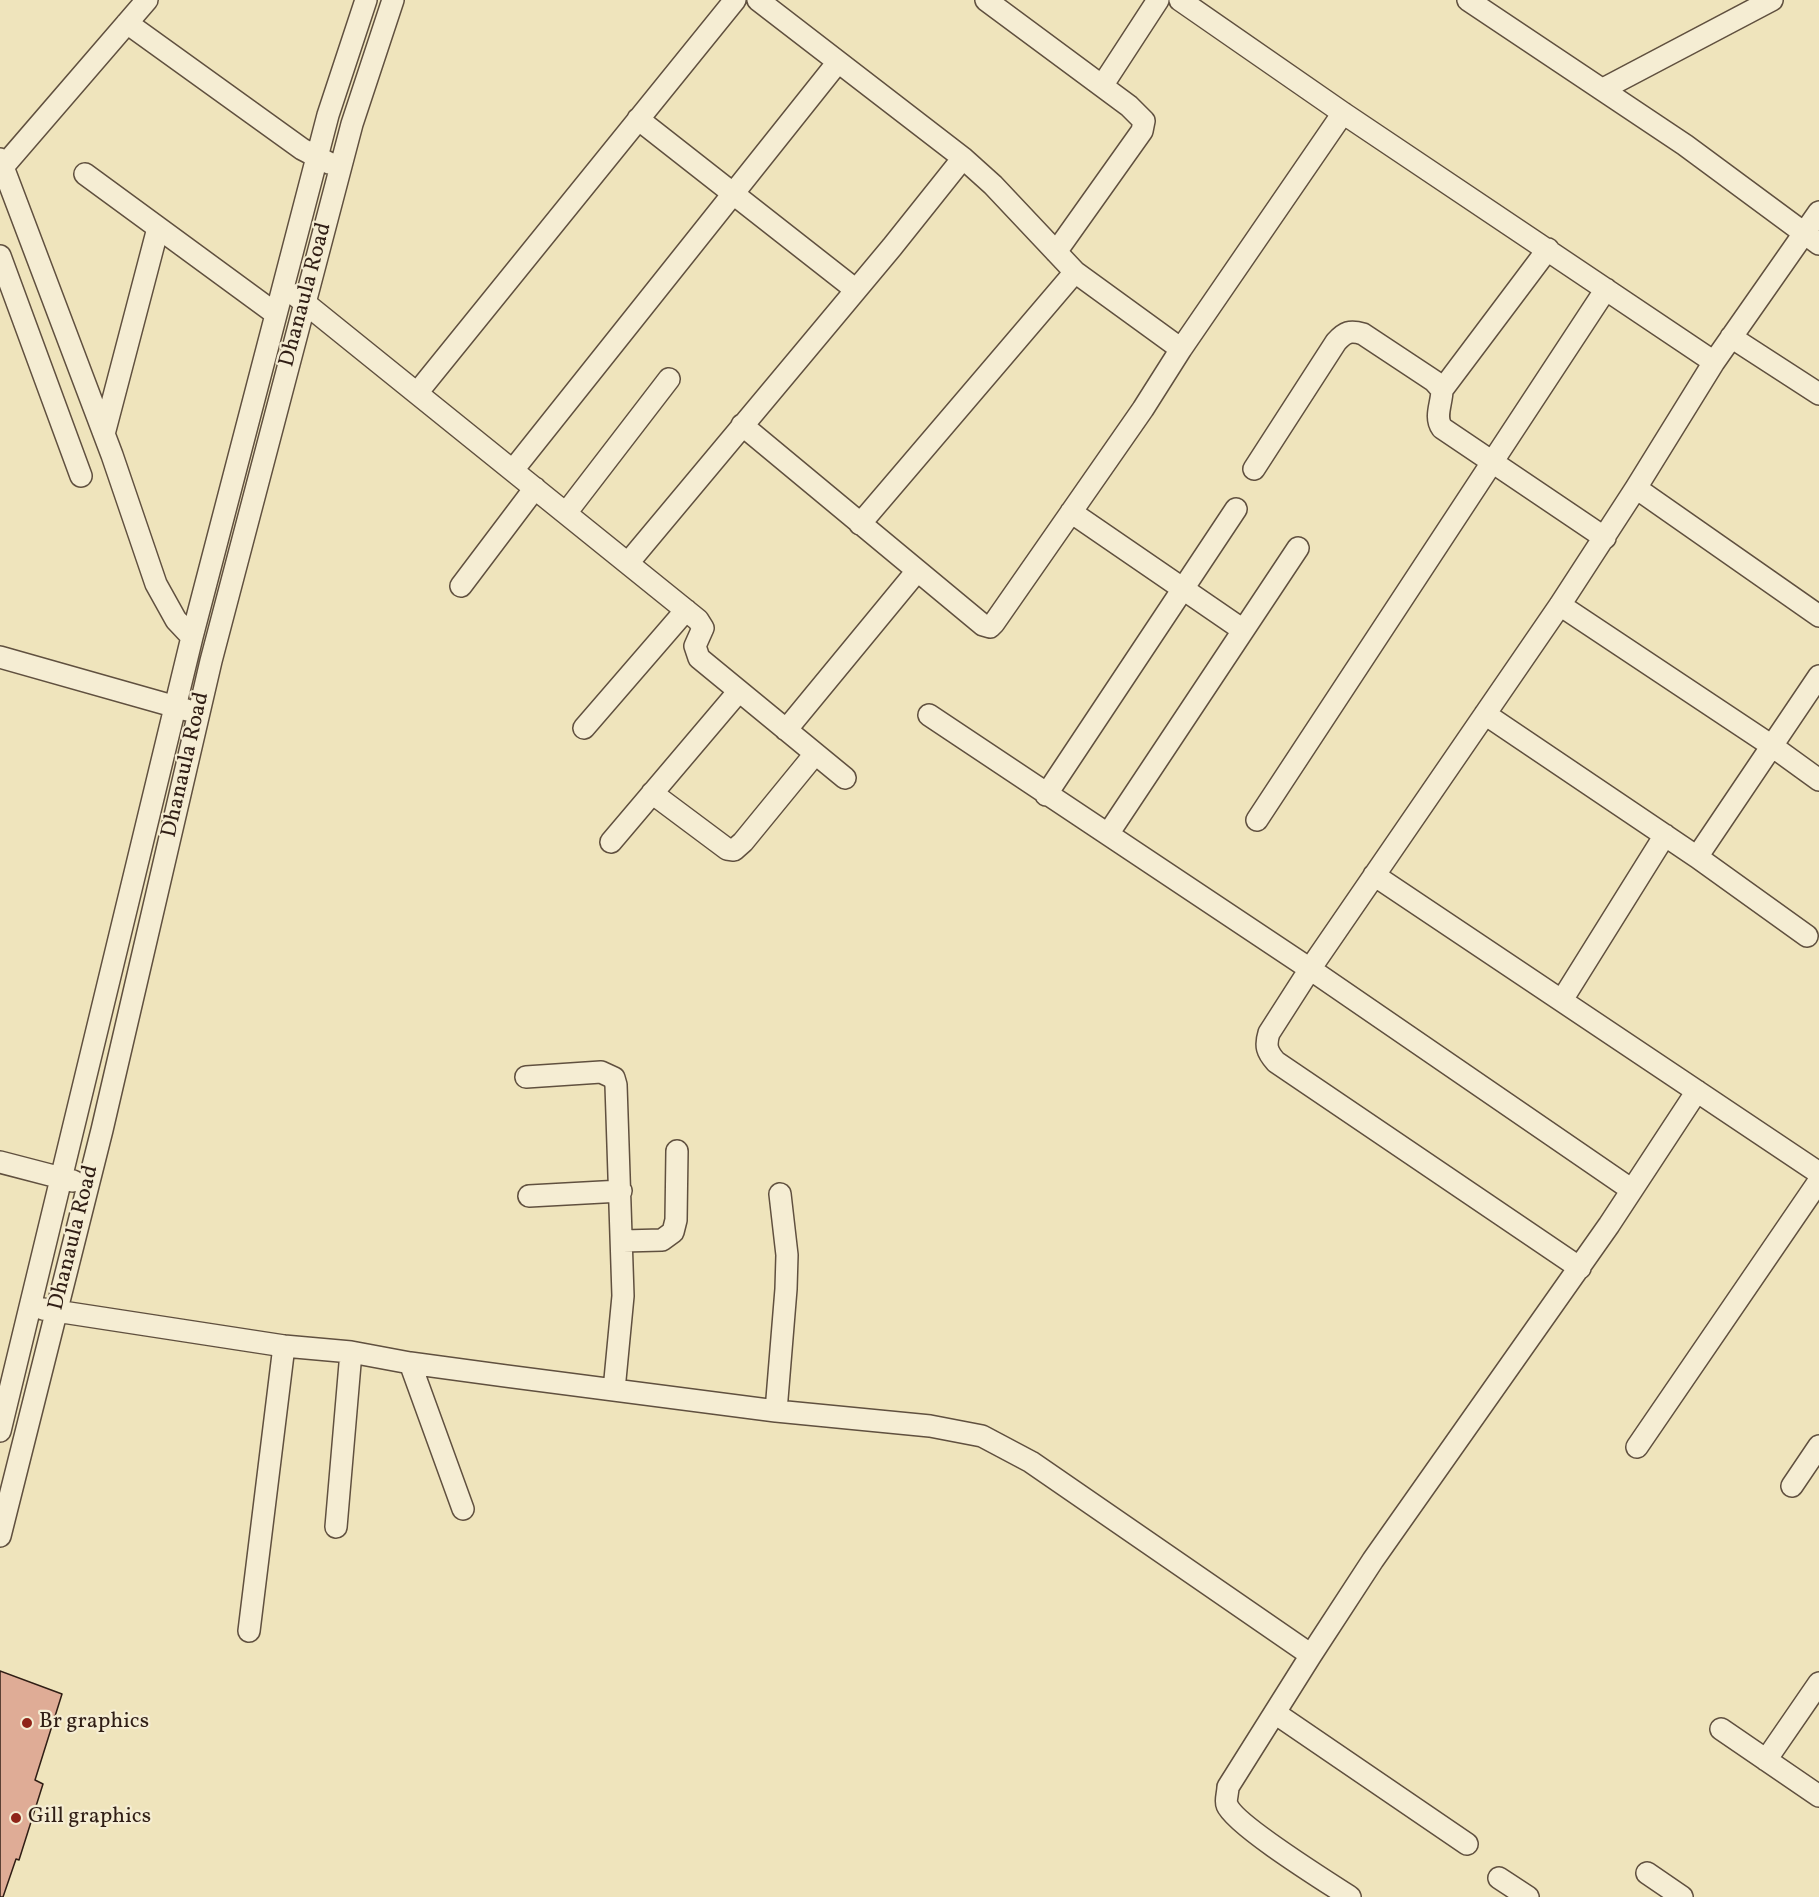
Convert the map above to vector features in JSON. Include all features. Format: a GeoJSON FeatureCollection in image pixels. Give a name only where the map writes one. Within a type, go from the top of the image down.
{"type":"FeatureCollection","features":[{"type":"Feature","properties":{"kind":"street"},"geometry":{"type":"LineString","coordinates":[[147,0],[2,163],[104,434],[160,594],[176,620],[192,637]]}},
{"type":"Feature","properties":{"kind":"street","name":"Dhanaula Road"},"geometry":{"type":"LineString","coordinates":[[0,1431],[192,637],[328,115],[366,0]]}},
{"type":"Feature","properties":{"kind":"street","name":"Dhanaula Road"},"geometry":{"type":"LineString","coordinates":[[0,1536],[5,1498],[57,1311],[88,1186],[214,650],[352,124],[393,0]]}},
{"type":"Feature","properties":{"kind":"street"},"geometry":{"type":"LineString","coordinates":[[417,393],[735,0]]}},
{"type":"Feature","properties":{"kind":"street"},"geometry":{"type":"LineString","coordinates":[[758,0],[963,158],[993,185],[1075,272],[1181,349]]}},
{"type":"Feature","properties":{"kind":"street"},"geometry":{"type":"LineString","coordinates":[[986,0],[1102,86],[1144,121],[1144,126],[1056,252]]}},
{"type":"Feature","properties":{"kind":"street"},"geometry":{"type":"LineString","coordinates":[[1102,86],[1158,0]]}},
{"type":"Feature","properties":{"kind":"street"},"geometry":{"type":"LineString","coordinates":[[1180,0],[1343,113],[1714,362]]}},
{"type":"Feature","properties":{"kind":"street"},"geometry":{"type":"LineString","coordinates":[[1468,0],[1603,89],[1812,238]]}},
{"type":"Feature","properties":{"kind":"street"},"geometry":{"type":"LineString","coordinates":[[1603,89],[1772,0]]}},
{"type":"Feature","properties":{"kind":"street"},"geometry":{"type":"LineString","coordinates":[[127,23],[302,149],[341,168]]}},
{"type":"Feature","properties":{"kind":"street"},"geometry":{"type":"LineString","coordinates":[[513,470],[838,63]]}},
{"type":"Feature","properties":{"kind":"street"},"geometry":{"type":"LineString","coordinates":[[742,425],[983,625],[990,627],[1143,409],[1181,349],[1343,113]]}},
{"type":"Feature","properties":{"kind":"street"},"geometry":{"type":"LineString","coordinates":[[638,119],[856,290]]}},
{"type":"Feature","properties":{"kind":"street"},"geometry":{"type":"LineString","coordinates":[[628,563],[963,158]]}},
{"type":"Feature","properties":{"kind":"street"},"geometry":{"type":"LineString","coordinates":[[85,174],[276,314]]}},
{"type":"Feature","properties":{"kind":"street"},"geometry":{"type":"LineString","coordinates":[[1580,1268],[1286,1069],[1268,1053],[1266,1044],[1269,1033],[1310,969],[1605,538],[1714,362],[1731,337],[1812,238],[1819,212]]}},
{"type":"Feature","properties":{"kind":"street"},"geometry":{"type":"LineString","coordinates":[[104,434],[158,228]]}},
{"type":"Feature","properties":{"kind":"street"},"geometry":{"type":"LineString","coordinates":[[1548,249],[1442,390],[1442,401],[1437,415],[1438,422],[1442,428],[1605,538]]}},
{"type":"Feature","properties":{"kind":"street"},"geometry":{"type":"LineString","coordinates":[[0,255],[6,298],[81,476]]}},
{"type":"Feature","properties":{"kind":"street"},"geometry":{"type":"LineString","coordinates":[[860,524],[1075,272]]}},
{"type":"Feature","properties":{"kind":"street"},"geometry":{"type":"LineString","coordinates":[[283,286],[698,620],[703,628],[696,643],[696,654],[845,778]]}},
{"type":"Feature","properties":{"kind":"street"},"geometry":{"type":"LineString","coordinates":[[1257,820],[1606,289]]}},
{"type":"Feature","properties":{"kind":"street"},"geometry":{"type":"LineString","coordinates":[[1254,469],[1344,333],[1352,330],[1363,334],[1434,381],[1442,390]]}},
{"type":"Feature","properties":{"kind":"street"},"geometry":{"type":"LineString","coordinates":[[1731,337],[1819,394]]}},
{"type":"Feature","properties":{"kind":"street"},"geometry":{"type":"LineString","coordinates":[[566,513],[669,380]]}},
{"type":"Feature","properties":{"kind":"street"},"geometry":{"type":"LineString","coordinates":[[461,586],[535,488]]}},
{"type":"Feature","properties":{"kind":"street"},"geometry":{"type":"LineString","coordinates":[[1636,488],[1819,616]]}},
{"type":"Feature","properties":{"kind":"street"},"geometry":{"type":"LineString","coordinates":[[1046,795],[1236,509]]}},
{"type":"Feature","properties":{"kind":"street"},"geometry":{"type":"LineString","coordinates":[[1071,512],[1243,630]]}},
{"type":"Feature","properties":{"kind":"street"},"geometry":{"type":"LineString","coordinates":[[1108,834],[1298,548]]}},
{"type":"Feature","properties":{"kind":"street"},"geometry":{"type":"LineString","coordinates":[[786,730],[917,571]]}},
{"type":"Feature","properties":{"kind":"street"},"geometry":{"type":"LineString","coordinates":[[1560,605],[1772,746],[1819,780]]}},
{"type":"Feature","properties":{"kind":"street"},"geometry":{"type":"LineString","coordinates":[[584,728],[686,610]]}},
{"type":"Feature","properties":{"kind":"street"},"geometry":{"type":"LineString","coordinates":[[0,657],[200,713]]}},
{"type":"Feature","properties":{"kind":"street"},"geometry":{"type":"LineString","coordinates":[[1697,857],[1819,676]]}},
{"type":"Feature","properties":{"kind":"street"},"geometry":{"type":"LineString","coordinates":[[610,842],[739,691]]}},
{"type":"Feature","properties":{"kind":"street"},"geometry":{"type":"LineString","coordinates":[[1485,714],[1697,857],[1807,936]]}},
{"type":"Feature","properties":{"kind":"street"},"geometry":{"type":"LineString","coordinates":[[929,715],[1310,969],[1632,1190]]}},
{"type":"Feature","properties":{"kind":"street"},"geometry":{"type":"LineString","coordinates":[[652,793],[727,849],[734,850],[744,842],[815,753]]}},
{"type":"Feature","properties":{"kind":"street"},"geometry":{"type":"LineString","coordinates":[[1562,1000],[1665,835]]}},
{"type":"Feature","properties":{"kind":"street"},"geometry":{"type":"LineString","coordinates":[[1374,875],[1819,1173]]}},
{"type":"Feature","properties":{"kind":"street"},"geometry":{"type":"LineString","coordinates":[[526,1077],[601,1072],[614,1078],[621,1191],[623,1296],[614,1390]]}},
{"type":"Feature","properties":{"kind":"street"},"geometry":{"type":"LineString","coordinates":[[1350,1897],[1234,1817],[1226,1804],[1228,1787],[1311,1655],[1440,1464],[1580,1268],[1697,1091]]}},
{"type":"Feature","properties":{"kind":"street"},"geometry":{"type":"LineString","coordinates":[[622,1241],[662,1240],[674,1232],[677,1151]]}},
{"type":"Feature","properties":{"kind":"street"},"geometry":{"type":"LineString","coordinates":[[0,1162],[88,1186]]}},
{"type":"Feature","properties":{"kind":"street"},"geometry":{"type":"LineString","coordinates":[[1637,1447],[1819,1181]]}},
{"type":"Feature","properties":{"kind":"street"},"geometry":{"type":"LineString","coordinates":[[529,1196],[621,1191]]}},
{"type":"Feature","properties":{"kind":"street"},"geometry":{"type":"LineString","coordinates":[[776,1411],[787,1255],[780,1194]]}},
{"type":"Feature","properties":{"kind":"street"},"geometry":{"type":"LineString","coordinates":[[30,1308],[284,1346],[351,1352],[410,1363],[776,1411],[930,1426],[982,1436],[1031,1462],[1311,1655]]}},
{"type":"Feature","properties":{"kind":"street"},"geometry":{"type":"LineString","coordinates":[[249,1630],[284,1346]]}},
{"type":"Feature","properties":{"kind":"street"},"geometry":{"type":"LineString","coordinates":[[336,1527],[351,1352]]}},
{"type":"Feature","properties":{"kind":"street"},"geometry":{"type":"LineString","coordinates":[[410,1363],[463,1509]]}},
{"type":"Feature","properties":{"kind":"street"},"geometry":{"type":"LineString","coordinates":[[1792,1485],[1819,1446]]}},
{"type":"Feature","properties":{"kind":"street"},"geometry":{"type":"LineString","coordinates":[[1766,1760],[1819,1683]]}},
{"type":"Feature","properties":{"kind":"street"},"geometry":{"type":"LineString","coordinates":[[1275,1713],[1467,1844]]}},
{"type":"Feature","properties":{"kind":"street"},"geometry":{"type":"LineString","coordinates":[[1721,1729],[1819,1796]]}},
{"type":"Feature","properties":{"kind":"street"},"geometry":{"type":"LineString","coordinates":[[1647,1873],[1682,1897]]}},
{"type":"Feature","properties":{"kind":"street"},"geometry":{"type":"LineString","coordinates":[[1499,1878],[1528,1897]]}},
{"type":"Feature","properties":{"kind":"building"},"geometry":{"type":"Polygon","coordinates":[[[0,1671],[62,1694],[35,1780],[43,1784],[19,1860],[16,1859],[3,1897],[0,1897],[0,1671]]]}},
{"type":"Feature","properties":{"kind":"place","name":"Br graphics"},"geometry":{"type":"Point","coordinates":[27,1723]}},
{"type":"Feature","properties":{"kind":"place","name":"Gill graphics"},"geometry":{"type":"Point","coordinates":[16,1818]}}]}
